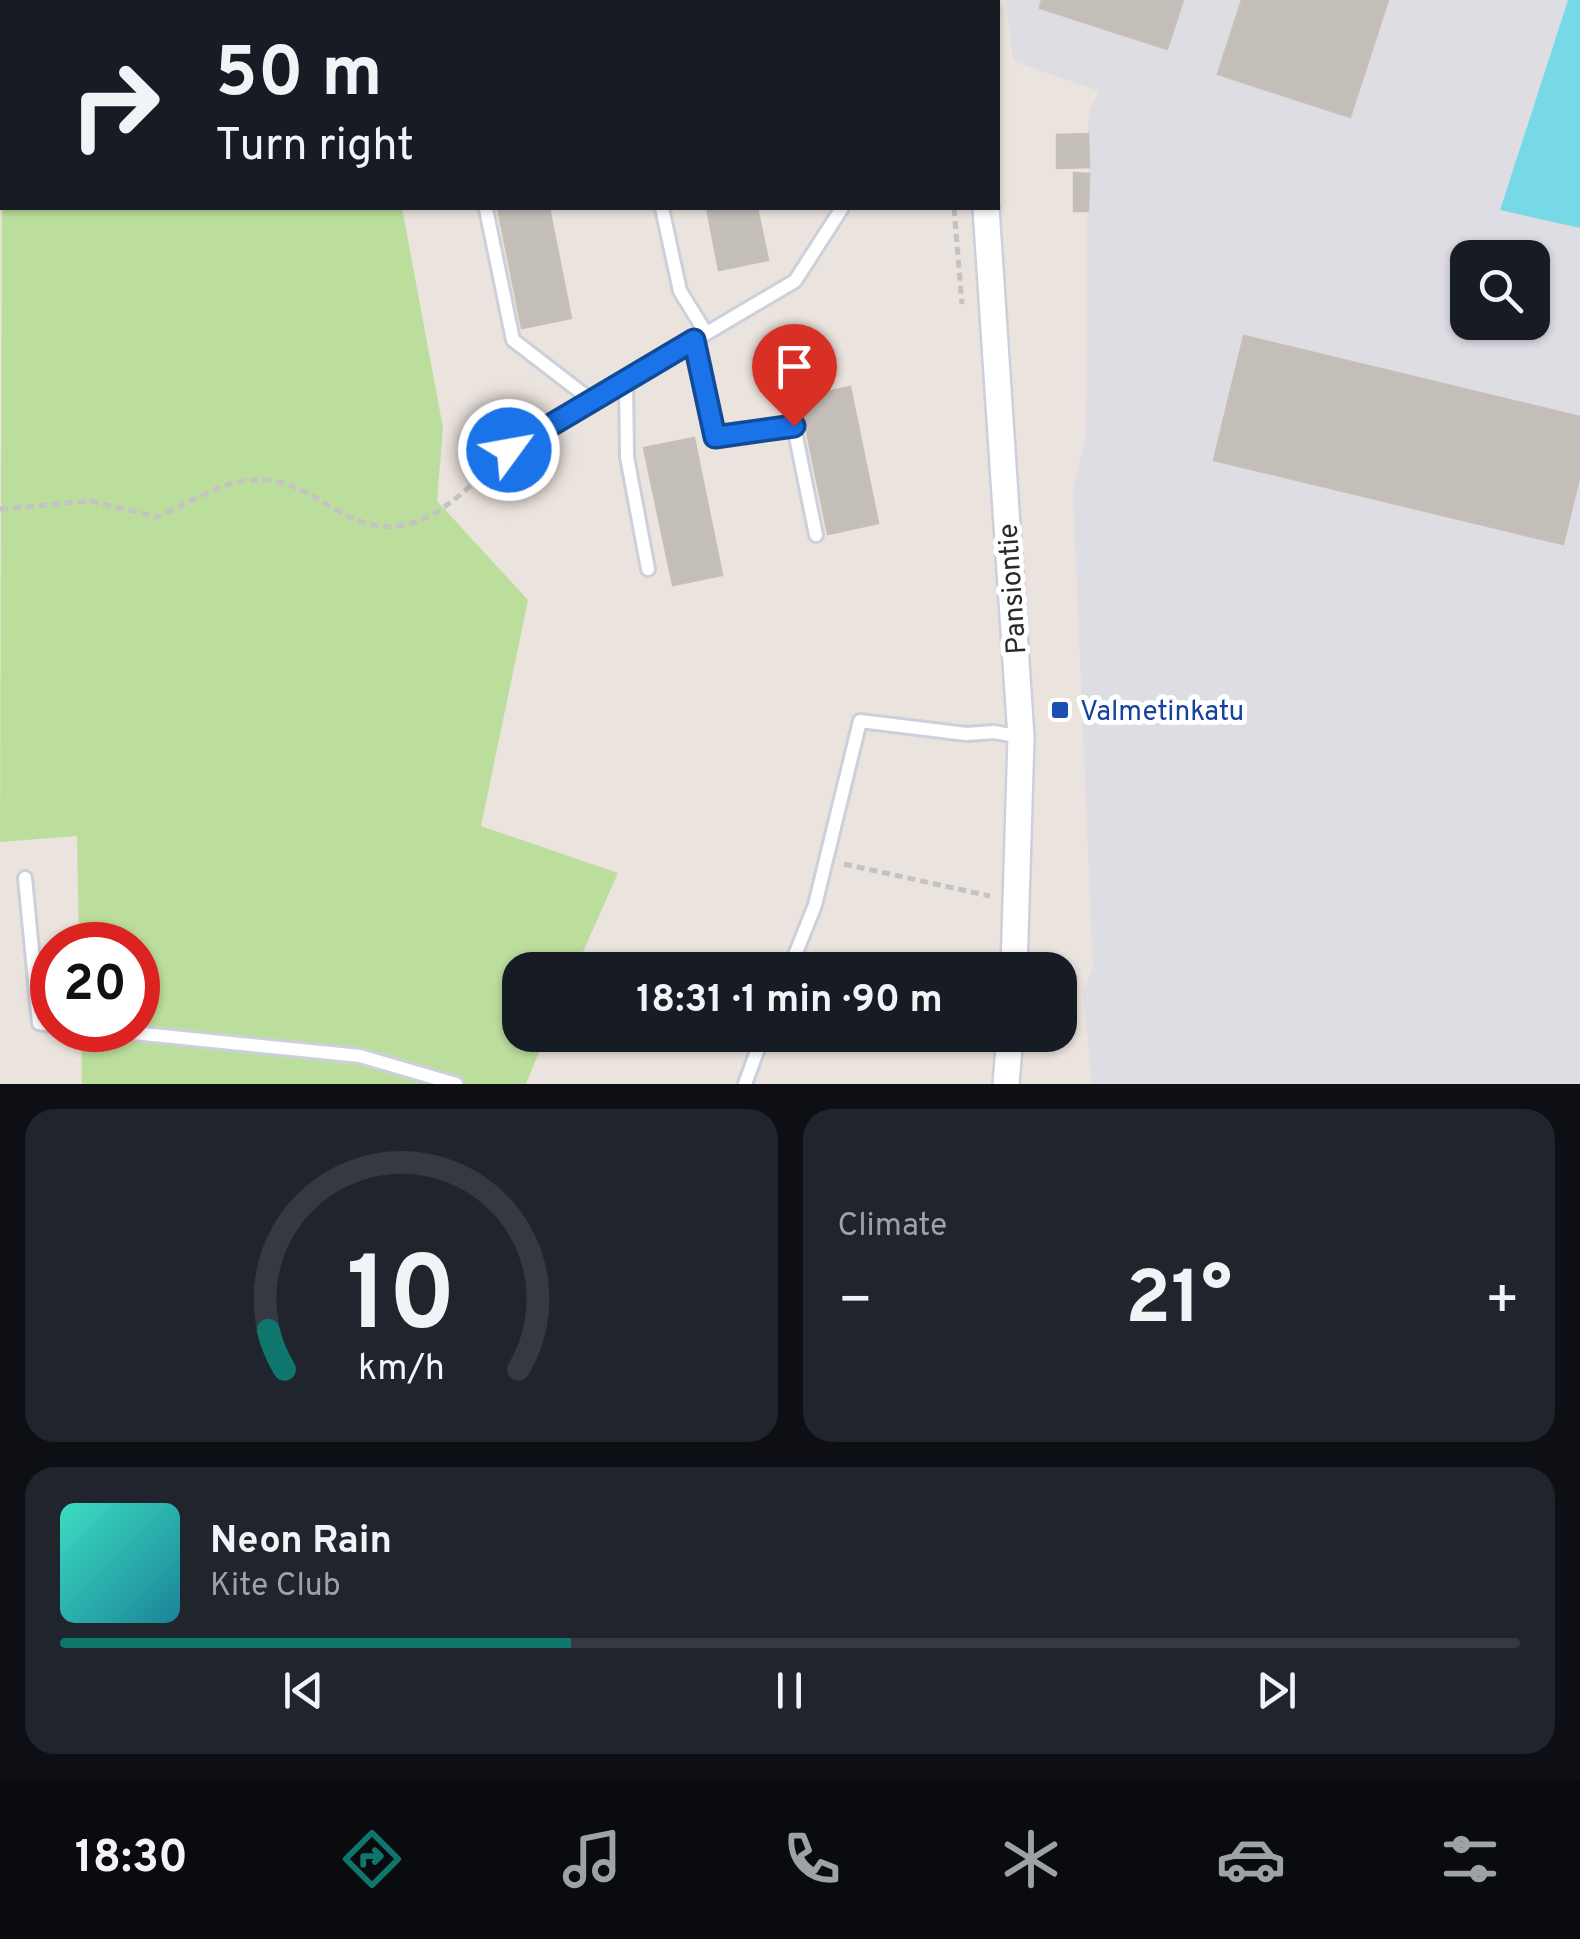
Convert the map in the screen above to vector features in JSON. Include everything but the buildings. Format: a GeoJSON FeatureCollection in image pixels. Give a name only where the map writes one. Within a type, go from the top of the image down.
{"type":"FeatureCollection","features":[{"type":"Feature","properties":{"kind":"street","name":"Pansiontie"},"geometry":{"type":"LineString","coordinates":[[986,210],[1021,737],[1015,952]]}},
{"type":"Feature","properties":{"kind":"street"},"geometry":{"type":"LineString","coordinates":[[1006,1084],[1009,1052]]}},
{"type":"Feature","properties":{"kind":"lane"},"geometry":{"type":"LineString","coordinates":[[486,210],[513,340],[591,400]]}},
{"type":"Feature","properties":{"kind":"lane"},"geometry":{"type":"LineString","coordinates":[[662,210],[680,292],[700,336],[715,437],[794,426],[816,535]]}},
{"type":"Feature","properties":{"kind":"lane"},"geometry":{"type":"LineString","coordinates":[[509,450],[795,281],[841,210]]}},
{"type":"Feature","properties":{"kind":"lane"},"geometry":{"type":"LineString","coordinates":[[626,378],[627,457],[648,569]]}},
{"type":"Feature","properties":{"kind":"lane"},"geometry":{"type":"LineString","coordinates":[[796,952],[814,905],[860,720],[1021,737]]}},
{"type":"Feature","properties":{"kind":"lane"},"geometry":{"type":"LineString","coordinates":[[25,878],[30,934]]}},
{"type":"Feature","properties":{"kind":"lane"},"geometry":{"type":"LineString","coordinates":[[160,1036],[360,1056],[456,1084]]}},
{"type":"Feature","properties":{"kind":"lane"},"geometry":{"type":"LineString","coordinates":[[745,1084],[757,1052]]}},
{"type":"Feature","properties":{"kind":"path"},"geometry":{"type":"LineString","coordinates":[[0,509],[90,501],[156,517],[215,486],[270,480],[308,492],[377,528],[409,527],[453,502],[509,450]]}},
{"type":"Feature","properties":{"kind":"path"},"geometry":{"type":"LineString","coordinates":[[826,860],[992,897]]}},
{"type":"Feature","properties":{"kind":"shaded area"},"geometry":{"type":"Polygon","coordinates":[[[1006,0],[1568,0],[1500,209],[1580,228],[1580,1084],[1092,1084],[1083,992],[1093,968],[1073,491],[1086,436],[1088,134],[1089,112],[1099,91],[1013,61],[1006,0]]]}},
{"type":"Feature","properties":{"kind":"green space"},"geometry":{"type":"Polygon","coordinates":[[[2,210],[402,210],[443,428],[437,501],[528,600],[481,826],[618,873],[583,952],[502,952],[502,1052],[539,1052],[526,1084],[82,1084],[81,1052],[160,1052],[160,922],[79,922],[77,836],[0,842],[2,210]]]}},
{"type":"Feature","properties":{"kind":"water"},"geometry":{"type":"Polygon","coordinates":[[[1568,0],[1580,0],[1580,228],[1500,210],[1568,0]]]}},
{"type":"Feature","properties":{"kind":"place","name":"Valmetinkatu"},"geometry":{"type":"Point","coordinates":[1060,710]}},
{"type":"Feature","properties":{"kind":"route"},"geometry":{"type":"LineString","coordinates":[[509,450],[644,366],[694,340],[715,437],[794,426]]}}]}
